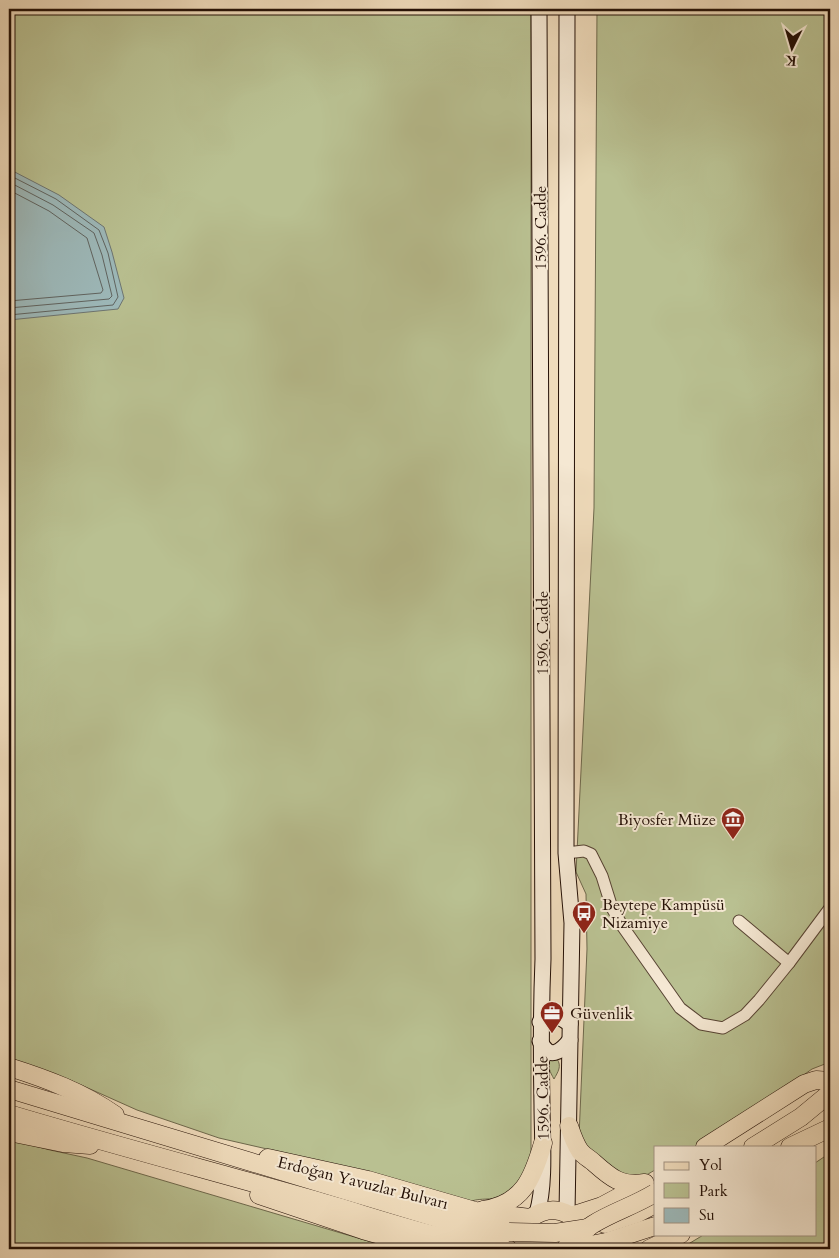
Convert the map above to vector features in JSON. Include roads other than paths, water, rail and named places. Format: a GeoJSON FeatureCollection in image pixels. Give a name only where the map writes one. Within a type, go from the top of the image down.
{"type":"FeatureCollection","features":[{"type":"Feature","properties":{"kind":"main road","name":"1596. Cadde"},"geometry":{"type":"LineString","coordinates":[[518,1249],[519,1233],[534,1215],[541,1201],[542,1143],[540,1041],[543,939],[539,9]]}},
{"type":"Feature","properties":{"kind":"main road","name":"1596. Cadde"},"geometry":{"type":"LineString","coordinates":[[566,9],[566,853],[572,923],[569,1214]]}},
{"type":"Feature","properties":{"kind":"main road"},"geometry":{"type":"LineString","coordinates":[[540,1022],[551,1016],[558,1016],[570,1024]]}},
{"type":"Feature","properties":{"kind":"main road"},"geometry":{"type":"LineString","coordinates":[[540,1041],[544,1049],[554,1053],[563,1050],[570,1040]]}},
{"type":"Feature","properties":{"kind":"main road"},"geometry":{"type":"LineString","coordinates":[[9,1067],[52,1081],[83,1095],[129,1126]]}},
{"type":"Feature","properties":{"kind":"main road"},"geometry":{"type":"LineString","coordinates":[[708,1146],[804,1084],[816,1080],[830,1081]]}},
{"type":"Feature","properties":{"kind":"main road"},"geometry":{"type":"LineString","coordinates":[[732,1144],[813,1091],[830,1086]]}},
{"type":"Feature","properties":{"kind":"main road","name":"Erdoğan Yavuzlar Bulvarı"},"geometry":{"type":"LineString","coordinates":[[9,1089],[448,1222],[507,1243]]}},
{"type":"Feature","properties":{"kind":"main road"},"geometry":{"type":"LineString","coordinates":[[755,1146],[801,1117],[830,1093]]}},
{"type":"Feature","properties":{"kind":"main road","name":"Erdoğan Yavuzlar Bulvarı"},"geometry":{"type":"LineString","coordinates":[[9,1114],[123,1148],[306,1197],[435,1235],[474,1244],[507,1243]]}},
{"type":"Feature","properties":{"kind":"main road"},"geometry":{"type":"LineString","coordinates":[[569,1126],[581,1152],[604,1172],[623,1183],[652,1185]]}},
{"type":"Feature","properties":{"kind":"main road"},"geometry":{"type":"LineString","coordinates":[[792,1146],[830,1128]]}},
{"type":"Feature","properties":{"kind":"main road"},"geometry":{"type":"LineString","coordinates":[[9,1132],[64,1143],[123,1148]]}},
{"type":"Feature","properties":{"kind":"main road"},"geometry":{"type":"LineString","coordinates":[[816,1146],[830,1135]]}},
{"type":"Feature","properties":{"kind":"main road"},"geometry":{"type":"LineString","coordinates":[[475,1211],[494,1208],[509,1202],[523,1190],[533,1175],[542,1143]]}},
{"type":"Feature","properties":{"kind":"main road","name":"Erdoğan Yavuzlar Bulvarı"},"geometry":{"type":"LineString","coordinates":[[195,1146],[258,1156],[330,1171],[392,1186],[475,1211],[534,1215],[552,1210],[569,1214],[602,1206],[652,1185]]}},
{"type":"Feature","properties":{"kind":"main road","name":"Erdoğan Yavuzlar Bulvarı"},"geometry":{"type":"LineString","coordinates":[[197,1168],[234,1185],[279,1202],[363,1230],[430,1249]]}},
{"type":"Feature","properties":{"kind":"main road"},"geometry":{"type":"LineString","coordinates":[[567,1249],[587,1228],[652,1185]]}},
{"type":"Feature","properties":{"kind":"main road"},"geometry":{"type":"LineString","coordinates":[[507,1243],[555,1233],[602,1239],[636,1214],[654,1205]]}},
{"type":"Feature","properties":{"kind":"main road"},"geometry":{"type":"LineString","coordinates":[[602,1206],[595,1213],[593,1230],[602,1239]]}},
{"type":"Feature","properties":{"kind":"main road"},"geometry":{"type":"LineString","coordinates":[[569,1214],[579,1223],[584,1231],[586,1249]]}},
{"type":"Feature","properties":{"kind":"main road"},"geometry":{"type":"LineString","coordinates":[[567,1249],[654,1226]]}},
{"type":"Feature","properties":{"kind":"main road"},"geometry":{"type":"LineString","coordinates":[[649,1249],[677,1236]]}},
{"type":"Feature","properties":{"kind":"street"},"geometry":{"type":"LineString","coordinates":[[566,853],[584,851],[591,854],[602,876],[612,908],[622,927],[680,1008],[701,1024],[723,1028],[745,1016],[760,1000],[830,908]]}},
{"type":"Feature","properties":{"kind":"street"},"geometry":{"type":"LineString","coordinates":[[739,921],[789,963]]}},
{"type":"Feature","properties":{"kind":"water"},"geometry":{"type":"Polygon","coordinates":[[[9,169],[59,195],[104,227],[124,298],[118,309],[9,320],[9,169]]]}},
{"type":"Feature","properties":{"kind":"place","name":"Biyosfer Müze"},"geometry":{"type":"Point","coordinates":[733,840]}},
{"type":"Feature","properties":{"kind":"place","name":"Beytepe Kampüsü Nizamiye"},"geometry":{"type":"Point","coordinates":[584,934]}},
{"type":"Feature","properties":{"kind":"place","name":"Güvenlik"},"geometry":{"type":"Point","coordinates":[552,1034]}}]}
